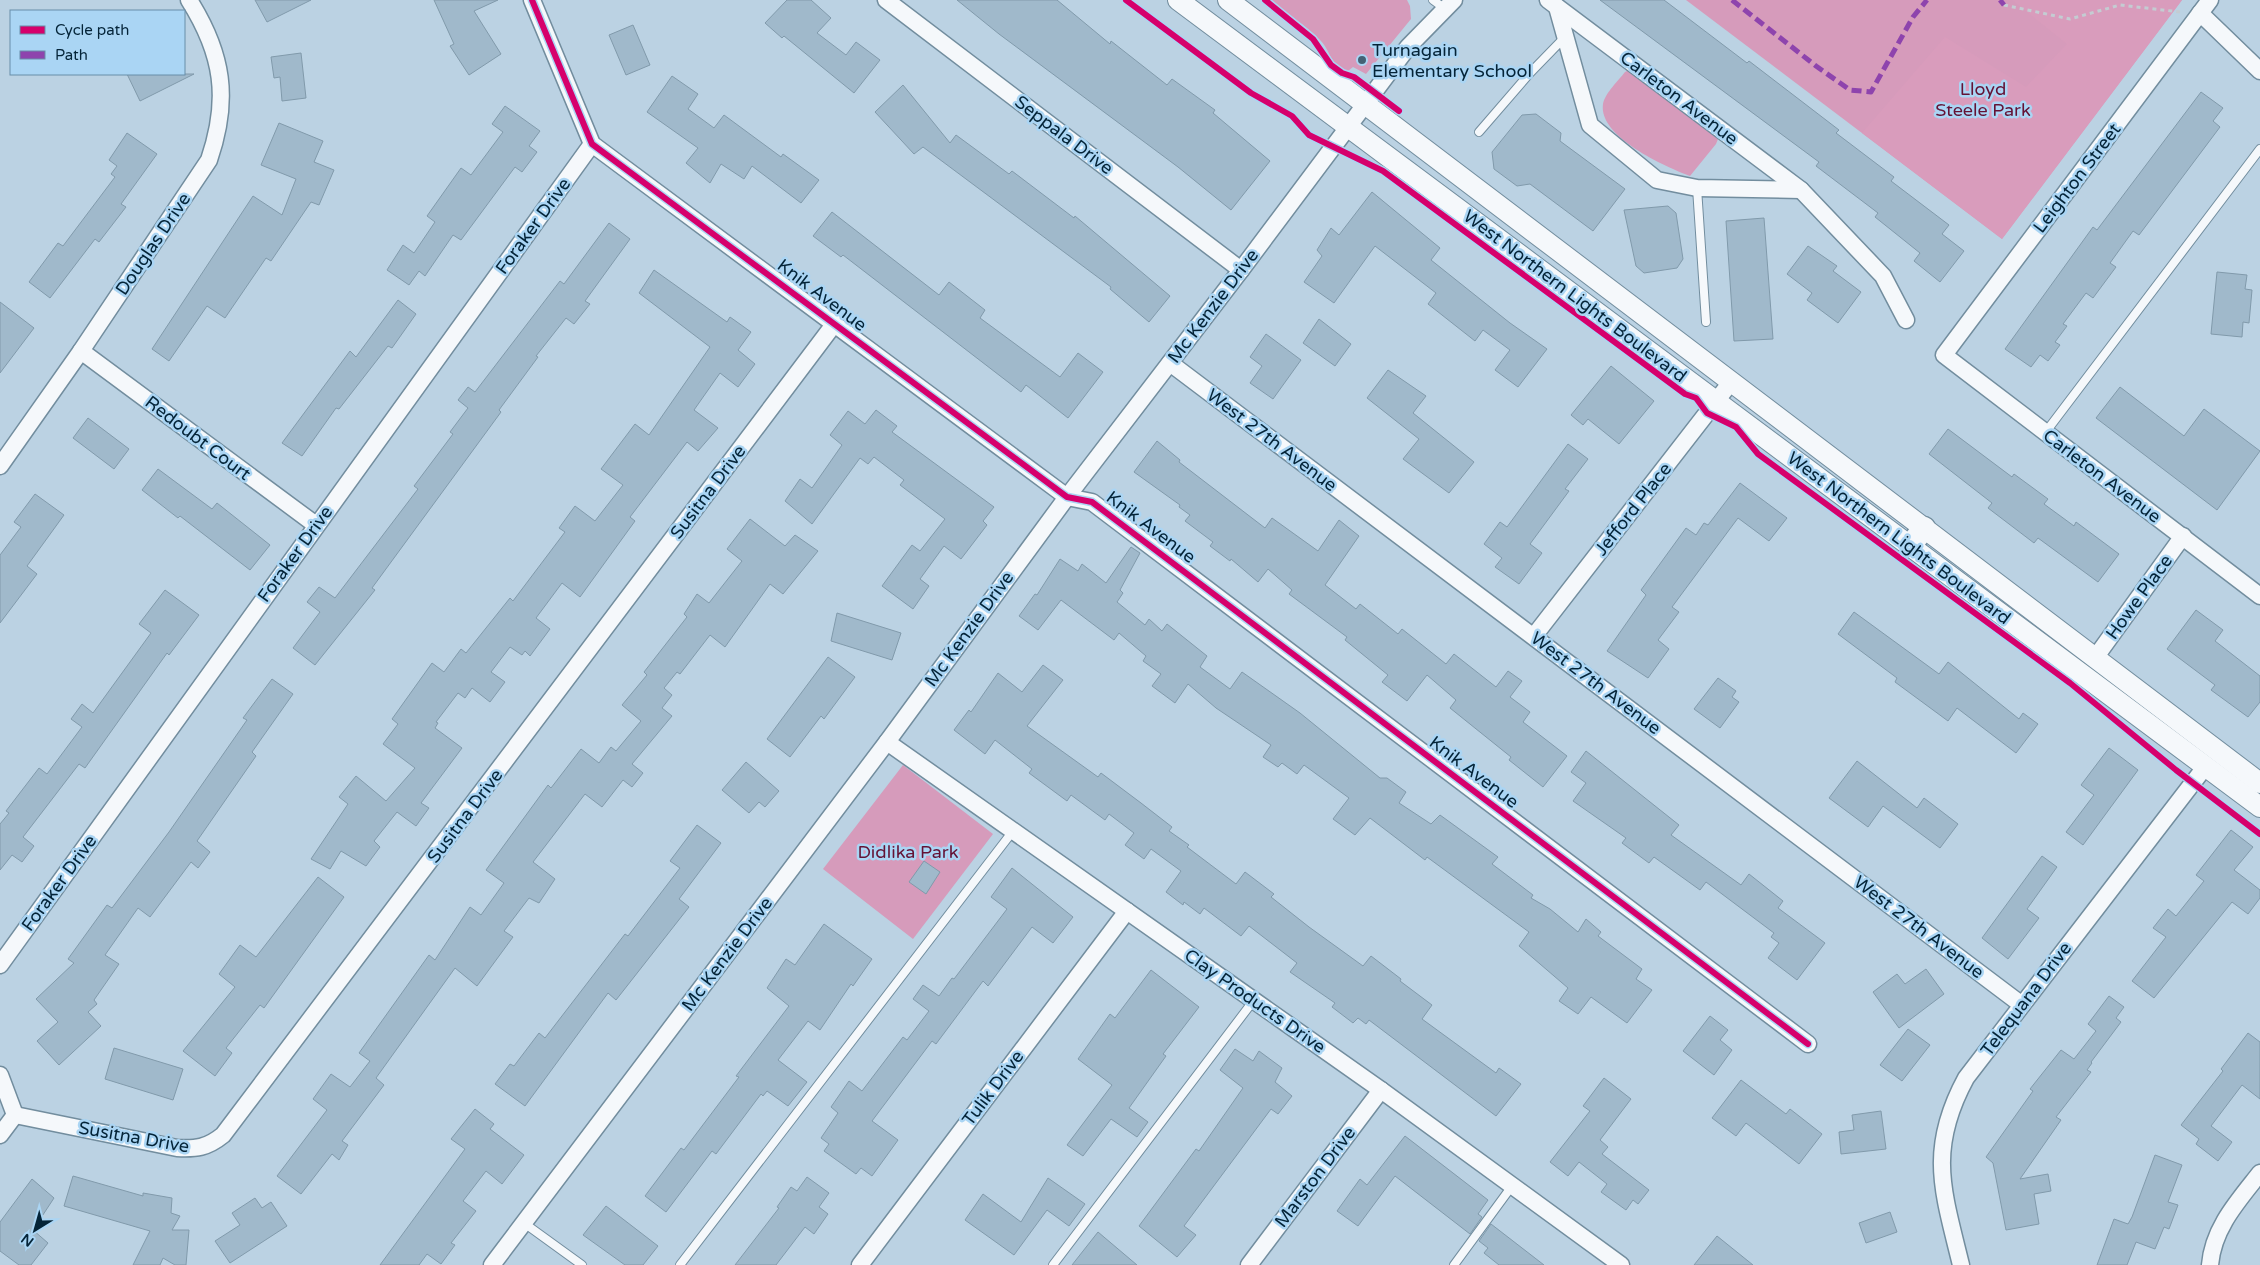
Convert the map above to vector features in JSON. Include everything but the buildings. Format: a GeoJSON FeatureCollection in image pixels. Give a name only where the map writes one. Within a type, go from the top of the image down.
{"type":"FeatureCollection","features":[{"type":"Feature","properties":{"kind":"main road"},"geometry":{"type":"LineString","coordinates":[[1910,546],[1924,528]]}},
{"type":"Feature","properties":{"kind":"street","name":"Douglas Drive"},"geometry":{"type":"LineString","coordinates":[[0,466],[81,351],[209,160],[217,136],[222,88],[219,64],[211,40],[189,0]]}},
{"type":"Feature","properties":{"kind":"street"},"geometry":{"type":"LineString","coordinates":[[532,0],[592,144]]}},
{"type":"Feature","properties":{"kind":"street","name":"Seppala Drive"},"geometry":{"type":"LineString","coordinates":[[886,0],[1241,270]]}},
{"type":"Feature","properties":{"kind":"street","name":"West Northern Lights Boulevard"},"geometry":{"type":"LineString","coordinates":[[1178,0],[2260,807]]}},
{"type":"Feature","properties":{"kind":"street","name":"West Northern Lights Boulevard"},"geometry":{"type":"LineString","coordinates":[[1228,0],[2260,783]]}},
{"type":"Feature","properties":{"kind":"street","name":"Mc Kenzie Drive"},"geometry":{"type":"LineString","coordinates":[[492,1265],[886,742],[1067,497],[1241,270],[1408,47],[1444,3]]}},
{"type":"Feature","properties":{"kind":"street","name":"Carleton Avenue"},"geometry":{"type":"LineString","coordinates":[[1552,3],[1565,37],[1590,125],[1657,180],[1697,188],[1801,190]]}},
{"type":"Feature","properties":{"kind":"street","name":"Carleton Avenue"},"geometry":{"type":"LineString","coordinates":[[1552,3],[1801,190],[1883,276],[1906,320]]}},
{"type":"Feature","properties":{"kind":"street"},"geometry":{"type":"LineString","coordinates":[[2205,6],[2260,71]]}},
{"type":"Feature","properties":{"kind":"street","name":"Leighton Street"},"geometry":{"type":"LineString","coordinates":[[1944,355],[2205,6]]}},
{"type":"Feature","properties":{"kind":"street","name":"Knik Avenue"},"geometry":{"type":"LineString","coordinates":[[592,144],[1067,497],[1092,502],[1808,1044]]}},
{"type":"Feature","properties":{"kind":"street","name":"Foraker Drive"},"geometry":{"type":"LineString","coordinates":[[0,965],[592,144]]}},
{"type":"Feature","properties":{"kind":"street","name":"Susitna Drive"},"geometry":{"type":"LineString","coordinates":[[15,1115],[177,1148],[197,1149],[211,1145],[223,1135],[835,323]]}},
{"type":"Feature","properties":{"kind":"street","name":"Redoubt Court"},"geometry":{"type":"LineString","coordinates":[[81,351],[316,525]]}},
{"type":"Feature","properties":{"kind":"street","name":"Carleton Avenue"},"geometry":{"type":"LineString","coordinates":[[1944,355],[2260,596]]}},
{"type":"Feature","properties":{"kind":"street","name":"West 27th Avenue"},"geometry":{"type":"LineString","coordinates":[[1170,363],[2022,1004]]}},
{"type":"Feature","properties":{"kind":"street","name":"Jefford Place"},"geometry":{"type":"LineString","coordinates":[[1534,636],[1731,382]]}},
{"type":"Feature","properties":{"kind":"street","name":"Howe Place"},"geometry":{"type":"LineString","coordinates":[[2095,658],[2183,536]]}},
{"type":"Feature","properties":{"kind":"street","name":"Clay Products Drive"},"geometry":{"type":"LineString","coordinates":[[886,742],[1381,1090],[1621,1265]]}},
{"type":"Feature","properties":{"kind":"street","name":"Telequana Drive"},"geometry":{"type":"LineString","coordinates":[[1961,1265],[1947,1208],[1942,1176],[1944,1130],[1952,1104],[1966,1078],[2205,767]]}},
{"type":"Feature","properties":{"kind":"street","name":"Tulik Drive"},"geometry":{"type":"LineString","coordinates":[[860,1265],[1127,911]]}},
{"type":"Feature","properties":{"kind":"street"},"geometry":{"type":"LineString","coordinates":[[0,1074],[15,1115],[0,1135]]}},
{"type":"Feature","properties":{"kind":"street","name":"Marston Drive"},"geometry":{"type":"LineString","coordinates":[[1249,1265],[1381,1090]]}},
{"type":"Feature","properties":{"kind":"street"},"geometry":{"type":"LineString","coordinates":[[2210,1265],[2217,1236],[2228,1214],[2260,1174]]}},
{"type":"Feature","properties":{"kind":"lane"},"geometry":{"type":"LineString","coordinates":[[1479,132],[1530,73],[1565,37]]}},
{"type":"Feature","properties":{"kind":"lane"},"geometry":{"type":"LineString","coordinates":[[2046,433],[2260,149]]}},
{"type":"Feature","properties":{"kind":"lane"},"geometry":{"type":"LineString","coordinates":[[1697,188],[1706,322]]}},
{"type":"Feature","properties":{"kind":"lane"},"geometry":{"type":"LineString","coordinates":[[680,1265],[1013,831]]}},
{"type":"Feature","properties":{"kind":"lane"},"geometry":{"type":"LineString","coordinates":[[1054,1265],[1254,1000]]}},
{"type":"Feature","properties":{"kind":"lane"},"geometry":{"type":"LineString","coordinates":[[1454,1265],[1512,1186]]}},
{"type":"Feature","properties":{"kind":"lane"},"geometry":{"type":"LineString","coordinates":[[524,1223],[582,1265]]}},
{"type":"Feature","properties":{"kind":"path"},"geometry":{"type":"LineString","coordinates":[[2004,5],[2070,19],[2120,5],[2149,10],[2205,6]]}},
{"type":"Feature","properties":{"kind":"green space","name":"Turnagain Elementary School"},"geometry":{"type":"Polygon","coordinates":[[[1269,0],[1407,0],[1410,6],[1411,19],[1366,74],[1353,67],[1348,71],[1337,65],[1324,44],[1314,34],[1269,0]]]}},
{"type":"Feature","properties":{"kind":"green space","name":"Lloyd Steele Park"},"geometry":{"type":"Polygon","coordinates":[[[1686,0],[2182,0],[2002,239],[1686,0]]]}},
{"type":"Feature","properties":{"kind":"green space"},"geometry":{"type":"Polygon","coordinates":[[[2012,0],[2182,0],[2002,239],[1862,133],[1945,37],[2026,87],[2067,44],[2012,0]]]}},
{"type":"Feature","properties":{"kind":"green space"},"geometry":{"type":"Polygon","coordinates":[[[1629,70],[1716,135],[1718,139],[1716,144],[1690,176],[1666,166],[1636,149],[1611,128],[1604,116],[1603,104],[1606,95],[1625,72],[1629,70]]]}},
{"type":"Feature","properties":{"kind":"green space","name":"Didlika Park"},"geometry":{"type":"Polygon","coordinates":[[[903,765],[993,834],[913,939],[823,869],[903,765]]]}},
{"type":"Feature","properties":{"kind":"marked path"},"geometry":{"type":"LineString","coordinates":[[1732,0],[1816,66],[1850,90],[1871,92],[1913,17],[1927,0]]}},
{"type":"Feature","properties":{"kind":"marked path"},"geometry":{"type":"LineString","coordinates":[[2000,0],[2004,5]]}},
{"type":"Feature","properties":{"kind":"cycle path"},"geometry":{"type":"LineString","coordinates":[[532,0],[592,144],[1067,497],[1092,502],[1808,1044]]}},
{"type":"Feature","properties":{"kind":"cycle path"},"geometry":{"type":"LineString","coordinates":[[1126,0],[1251,93],[1292,116],[1309,135],[1383,171],[1685,394],[1696,398],[1707,413],[1736,427],[1758,454],[2070,683],[2176,770],[2260,834]]}},
{"type":"Feature","properties":{"kind":"cycle path"},"geometry":{"type":"LineString","coordinates":[[1265,0],[1313,39],[1331,65],[1342,73],[1354,77],[1399,111]]}},
{"type":"Feature","properties":{"kind":"place","name":"Turnagain Elementary School"},"geometry":{"type":"Point","coordinates":[1362,60]}}]}
